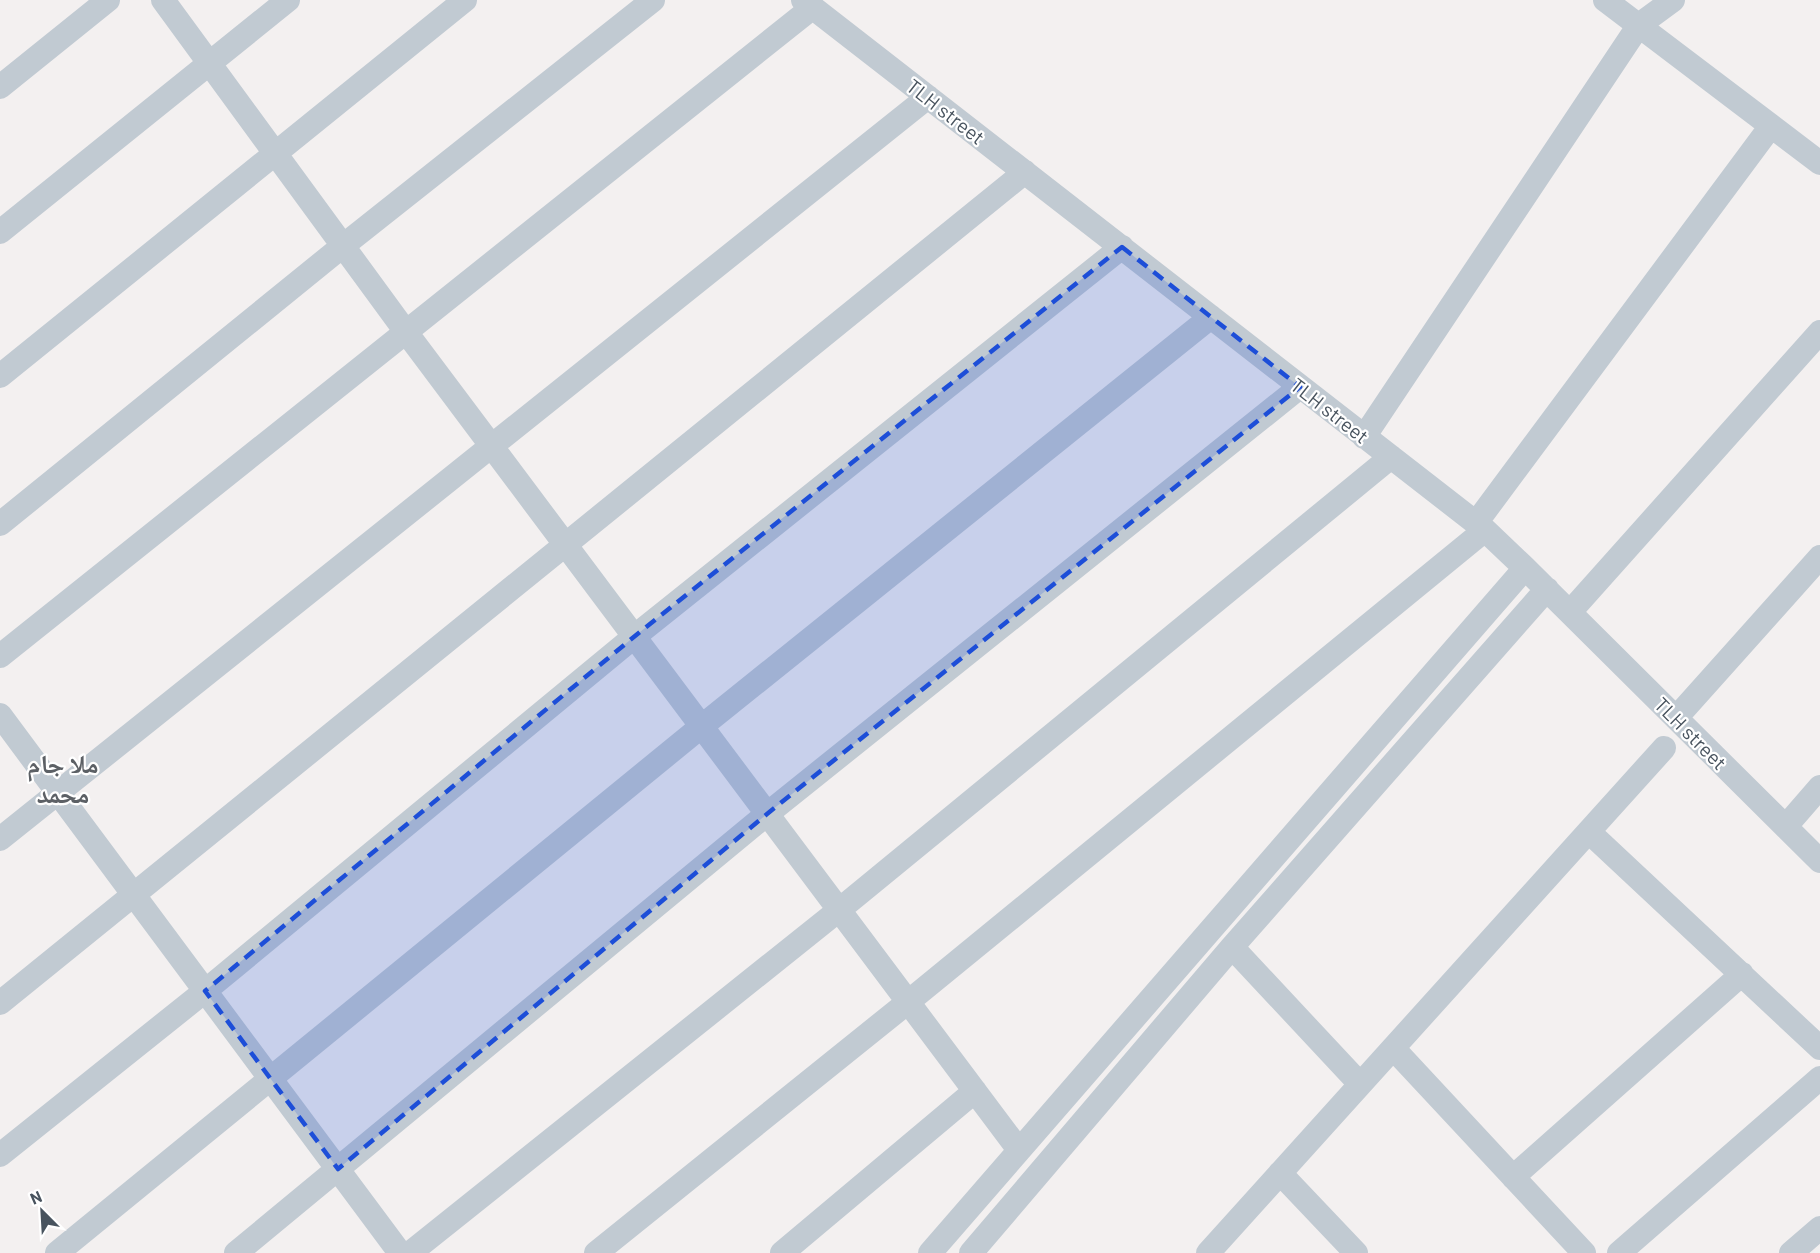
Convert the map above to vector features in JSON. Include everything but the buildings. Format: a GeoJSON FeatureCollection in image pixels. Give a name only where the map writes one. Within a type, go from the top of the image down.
{"type":"FeatureCollection","features":[{"type":"Feature","properties":{"kind":"street"},"geometry":{"type":"LineString","coordinates":[[0,87],[108,0]]}},
{"type":"Feature","properties":{"kind":"street"},"geometry":{"type":"LineString","coordinates":[[163,0],[406,332],[1019,1150]]}},
{"type":"Feature","properties":{"kind":"street"},"geometry":{"type":"LineString","coordinates":[[0,232],[288,0]]}},
{"type":"Feature","properties":{"kind":"street"},"geometry":{"type":"LineString","coordinates":[[0,376],[465,0]]}},
{"type":"Feature","properties":{"kind":"street"},"geometry":{"type":"LineString","coordinates":[[0,524],[653,0]]}},
{"type":"Feature","properties":{"kind":"street"},"geometry":{"type":"LineString","coordinates":[[1605,0],[1820,163]]}},
{"type":"Feature","properties":{"kind":"street"},"geometry":{"type":"LineString","coordinates":[[1364,437],[1639,25],[1673,0]]}},
{"type":"Feature","properties":{"kind":"street"},"geometry":{"type":"LineString","coordinates":[[0,656],[406,332],[808,4]]}},
{"type":"Feature","properties":{"kind":"street","name":"TLH street"},"geometry":{"type":"LineString","coordinates":[[808,4],[1480,527],[1570,612],[1820,861]]}},
{"type":"Feature","properties":{"kind":"street"},"geometry":{"type":"LineString","coordinates":[[0,839],[928,97]]}},
{"type":"Feature","properties":{"kind":"street"},"geometry":{"type":"LineString","coordinates":[[596,1253],[908,1002],[1480,527],[1771,126]]}},
{"type":"Feature","properties":{"kind":"street"},"geometry":{"type":"LineString","coordinates":[[0,1003],[1025,172]]}},
{"type":"Feature","properties":{"kind":"street"},"geometry":{"type":"LineString","coordinates":[[0,1155],[205,991],[635,636],[1122,248]]}},
{"type":"Feature","properties":{"kind":"street"},"geometry":{"type":"LineString","coordinates":[[57,1253],[702,726],[1211,317]]}},
{"type":"Feature","properties":{"kind":"street"},"geometry":{"type":"LineString","coordinates":[[1570,612],[1820,332]]}},
{"type":"Feature","properties":{"kind":"street"},"geometry":{"type":"LineString","coordinates":[[236,1253],[767,814],[1300,387]]}},
{"type":"Feature","properties":{"kind":"street"},"geometry":{"type":"LineString","coordinates":[[410,1253],[839,910],[1391,457]]}},
{"type":"Feature","properties":{"kind":"street"},"geometry":{"type":"LineString","coordinates":[[1676,718],[1820,557]]}},
{"type":"Feature","properties":{"kind":"street"},"geometry":{"type":"LineString","coordinates":[[930,1253],[1525,568]]}},
{"type":"Feature","properties":{"kind":"street"},"geometry":{"type":"LineString","coordinates":[[971,1253],[1232,947],[1547,590]]}},
{"type":"Feature","properties":{"kind":"street"},"geometry":{"type":"LineString","coordinates":[[0,715],[400,1253]]}},
{"type":"Feature","properties":{"kind":"street"},"geometry":{"type":"LineString","coordinates":[[1208,1253],[1664,748]]}},
{"type":"Feature","properties":{"kind":"street"},"geometry":{"type":"LineString","coordinates":[[1786,826],[1820,787]]}},
{"type":"Feature","properties":{"kind":"street"},"geometry":{"type":"LineString","coordinates":[[1589,832],[1820,1048]]}},
{"type":"Feature","properties":{"kind":"street"},"geometry":{"type":"LineString","coordinates":[[1232,947],[1360,1084]]}},
{"type":"Feature","properties":{"kind":"street"},"geometry":{"type":"LineString","coordinates":[[1513,1177],[1742,974]]}},
{"type":"Feature","properties":{"kind":"street"},"geometry":{"type":"LineString","coordinates":[[1393,1048],[1584,1253]]}},
{"type":"Feature","properties":{"kind":"street"},"geometry":{"type":"LineString","coordinates":[[1619,1253],[1820,1078]]}},
{"type":"Feature","properties":{"kind":"street"},"geometry":{"type":"LineString","coordinates":[[782,1253],[975,1091]]}},
{"type":"Feature","properties":{"kind":"street"},"geometry":{"type":"LineString","coordinates":[[1280,1173],[1356,1253]]}},
{"type":"Feature","properties":{"kind":"street"},"geometry":{"type":"LineString","coordinates":[[1791,1253],[1820,1228]]}},
{"type":"Feature","properties":{"kind":"highlighted area"},"geometry":{"type":"Polygon","coordinates":[[[1122,247],[1300,387],[767,814],[338,1169],[205,991],[635,636],[1122,247]]]}},
{"type":"Feature","properties":{"kind":"district","name":"ملا جام محمد"},"geometry":{"type":"Point","coordinates":[63,777]}}]}
